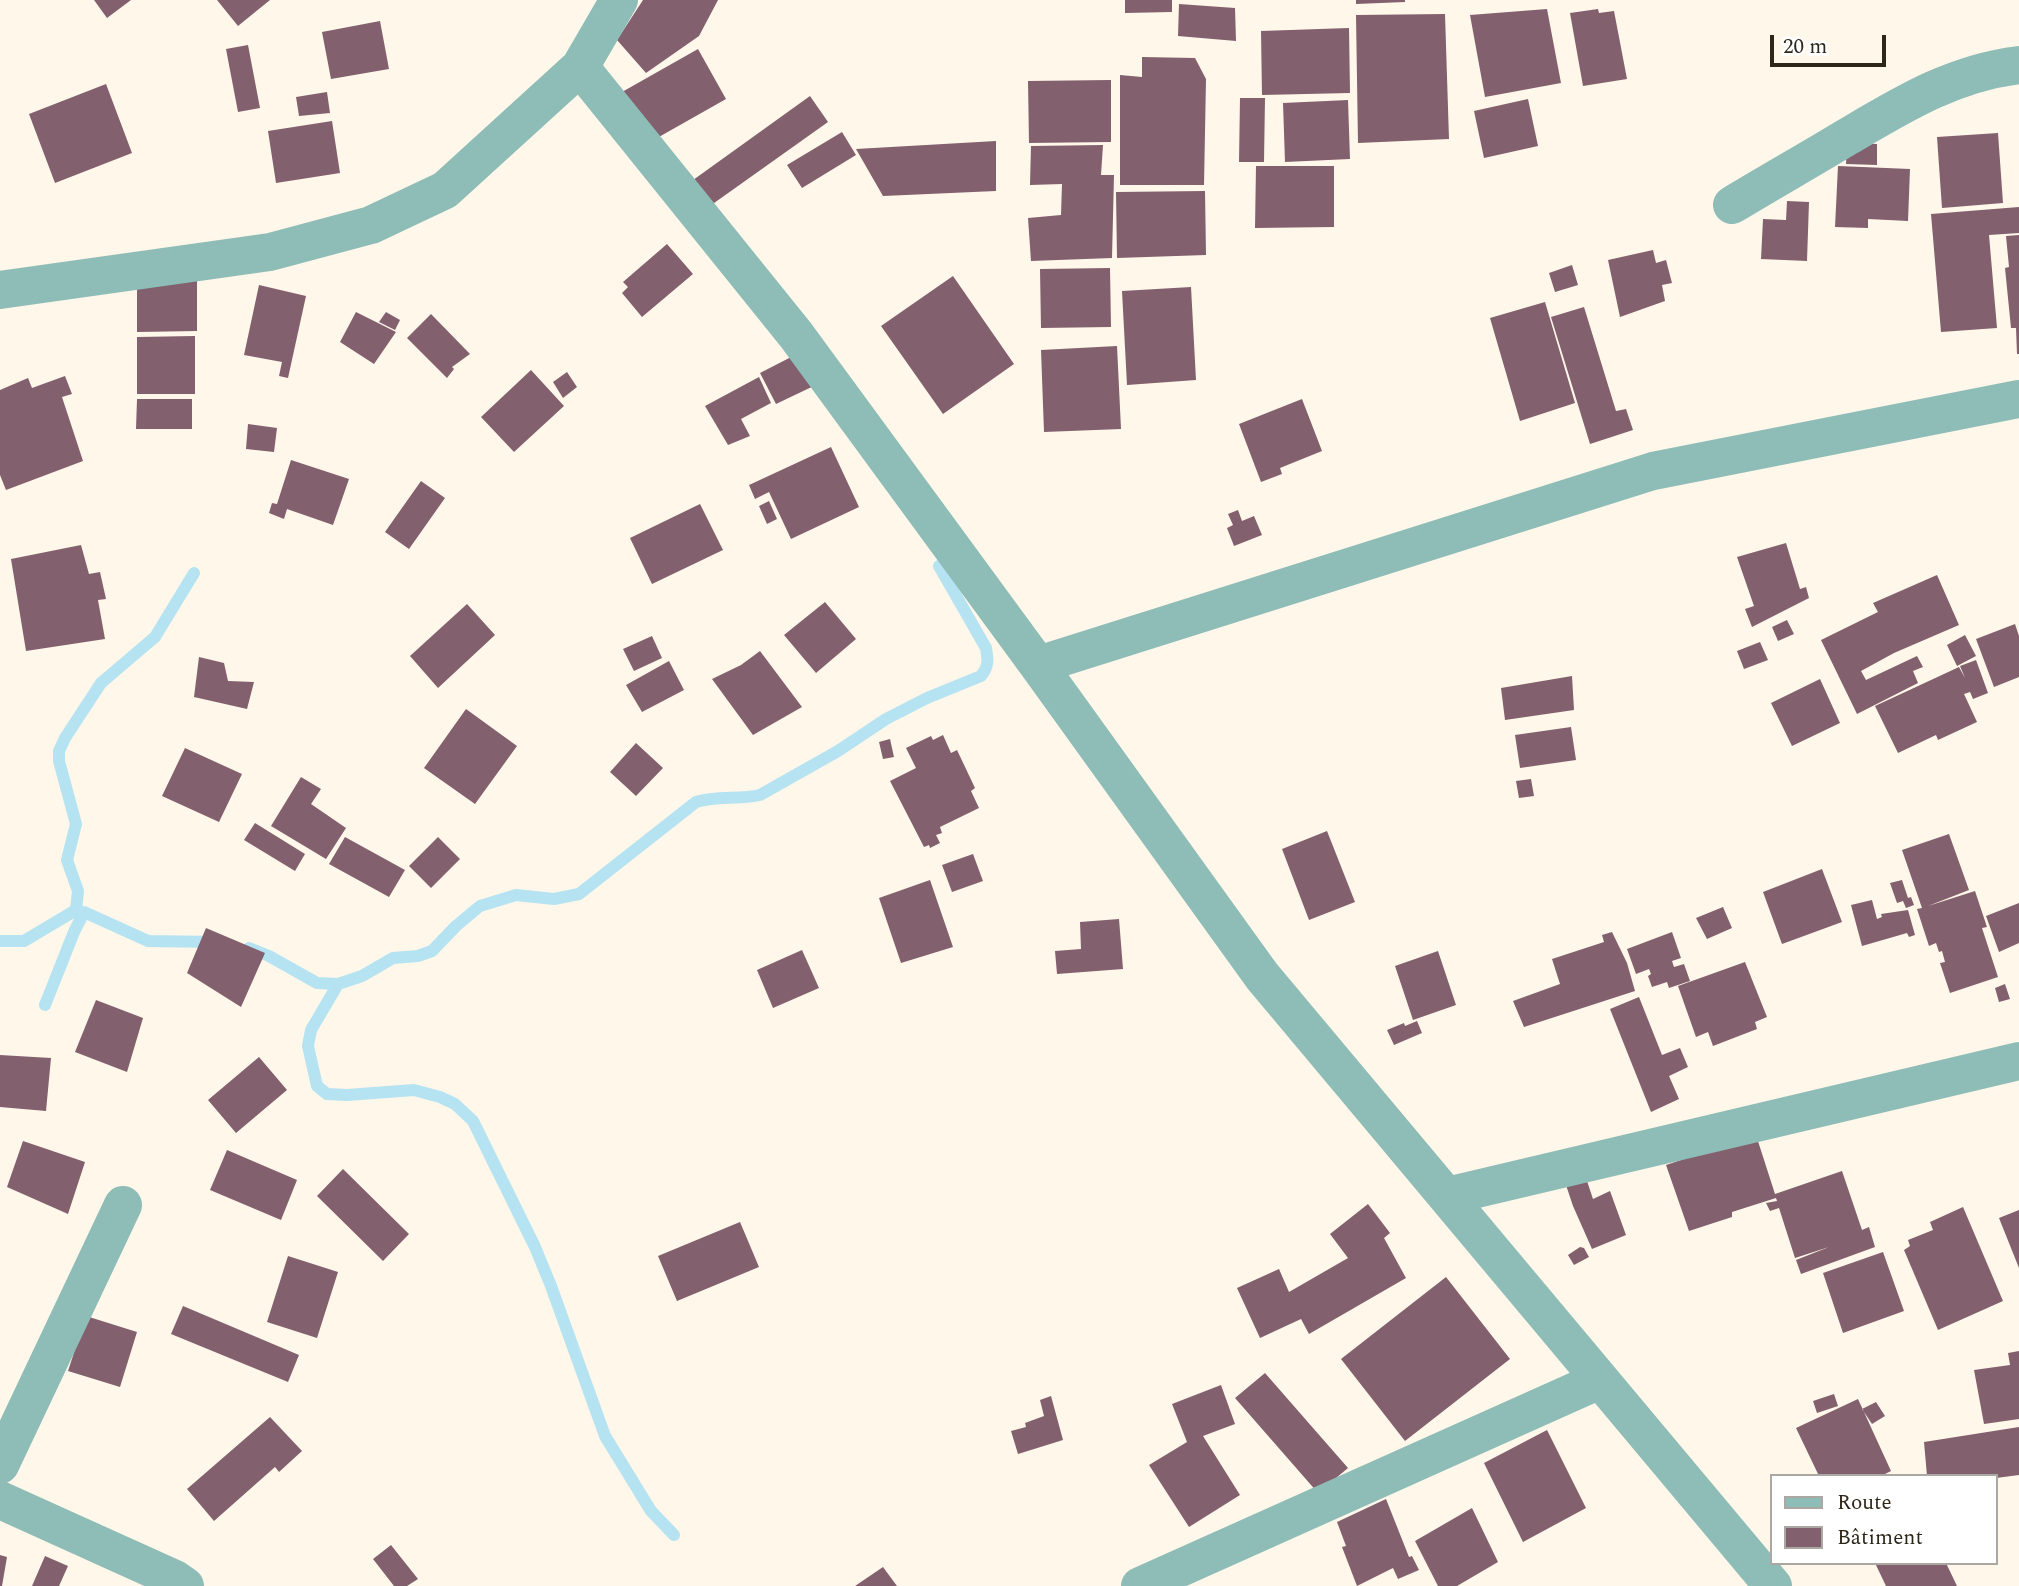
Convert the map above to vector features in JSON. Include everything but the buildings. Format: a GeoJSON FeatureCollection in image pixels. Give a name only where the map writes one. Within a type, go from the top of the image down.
{"type":"FeatureCollection","features":[{"type":"Feature","properties":{"kind":"street"},"geometry":{"type":"LineString","coordinates":[[0,290],[270,252],[371,225],[445,190],[580,67],[619,0]]}},
{"type":"Feature","properties":{"kind":"street"},"geometry":{"type":"LineString","coordinates":[[1732,205],[1913,98],[1953,81],[1996,68],[2019,65]]}},
{"type":"Feature","properties":{"kind":"street"},"geometry":{"type":"LineString","coordinates":[[580,67],[796,335],[1262,976],[1773,1586]]}},
{"type":"Feature","properties":{"kind":"street"},"geometry":{"type":"LineString","coordinates":[[1038,665],[1653,471],[2019,399]]}},
{"type":"Feature","properties":{"kind":"street"},"geometry":{"type":"LineString","coordinates":[[1447,1196],[2019,1062]]}},
{"type":"Feature","properties":{"kind":"street"},"geometry":{"type":"LineString","coordinates":[[0,1465],[123,1205]]}},
{"type":"Feature","properties":{"kind":"street"},"geometry":{"type":"LineString","coordinates":[[1140,1586],[1600,1380]]}},
{"type":"Feature","properties":{"kind":"street"},"geometry":{"type":"LineString","coordinates":[[0,1500],[175,1579],[185,1586]]}},
{"type":"Feature","properties":{"kind":"waterway"},"geometry":{"type":"LineString","coordinates":[[249,948],[317,983],[338,984],[362,976],[393,958],[418,956],[432,951],[480,906],[516,895],[554,899],[579,894],[696,802],[760,795],[838,751],[886,719],[927,698],[981,676],[987,663],[986,648],[939,566]]}},
{"type":"Feature","properties":{"kind":"waterway"},"geometry":{"type":"LineString","coordinates":[[0,941],[24,941],[76,910],[78,891],[67,860],[76,824],[59,761],[59,751],[101,683],[155,637],[194,573]]}},
{"type":"Feature","properties":{"kind":"waterway"},"geometry":{"type":"LineString","coordinates":[[45,1005],[84,912],[148,941],[215,942]]}},
{"type":"Feature","properties":{"kind":"waterway"},"geometry":{"type":"LineString","coordinates":[[338,984],[311,1030],[308,1046],[317,1086],[327,1094],[347,1095],[414,1090],[455,1104],[473,1121],[535,1247],[605,1436],[651,1511],[674,1535]]}}]}
